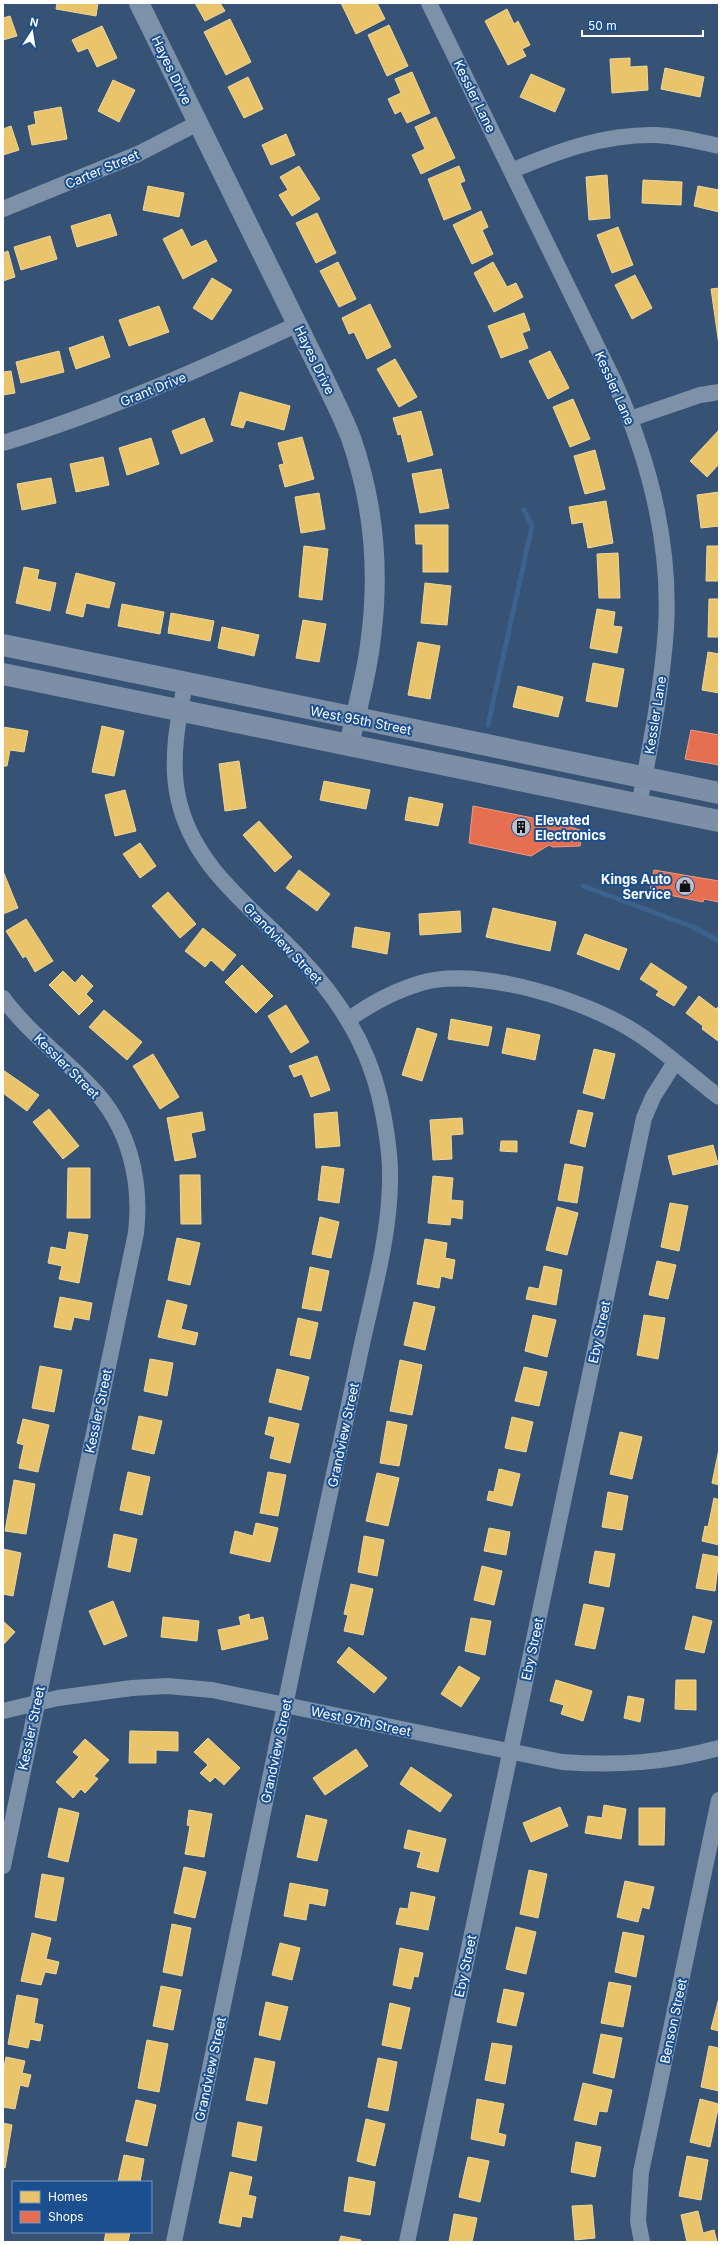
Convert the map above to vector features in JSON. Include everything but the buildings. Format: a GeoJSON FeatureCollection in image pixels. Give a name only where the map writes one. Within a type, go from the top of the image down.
{"type":"FeatureCollection","features":[{"type":"Feature","properties":{"kind":"main road","name":"West 95th Street"},"geometry":{"type":"LineString","coordinates":[[3,645],[185,684],[719,793]]}},
{"type":"Feature","properties":{"kind":"main road","name":"West 95th Street"},"geometry":{"type":"LineString","coordinates":[[3,674],[180,712],[638,806],[719,821]]}},
{"type":"Feature","properties":{"kind":"street","name":"Hayes Drive"},"geometry":{"type":"LineString","coordinates":[[139,3],[298,324],[350,437],[360,468],[371,520],[375,565],[375,606],[370,646],[349,746]]}},
{"type":"Feature","properties":{"kind":"street","name":"Kessler Lane"},"geometry":{"type":"LineString","coordinates":[[429,3],[613,379],[630,418],[646,467],[659,524],[665,575],[666,628],[660,686],[638,806]]}},
{"type":"Feature","properties":{"kind":"street","name":"Carter Street"},"geometry":{"type":"LineString","coordinates":[[3,209],[138,154],[198,123]]}},
{"type":"Feature","properties":{"kind":"street"},"geometry":{"type":"LineString","coordinates":[[512,172],[556,152],[585,143],[621,137],[656,135],[681,138],[719,146]]}},
{"type":"Feature","properties":{"kind":"street","name":"Grant Drive"},"geometry":{"type":"LineString","coordinates":[[3,443],[40,432],[159,388],[298,324]]}},
{"type":"Feature","properties":{"kind":"street"},"geometry":{"type":"LineString","coordinates":[[630,418],[700,395],[719,392]]}},
{"type":"Feature","properties":{"kind":"street","name":"Grandview Street"},"geometry":{"type":"LineString","coordinates":[[174,2242],[387,1219],[390,1182],[388,1142],[380,1097],[358,1038],[348,1020],[334,997],[301,959],[227,887],[200,852],[181,810],[175,781],[174,765],[185,684]]}},
{"type":"Feature","properties":{"kind":"street"},"geometry":{"type":"LineString","coordinates":[[348,1020],[380,999],[421,983],[440,980],[490,982],[568,999],[595,1010],[640,1035],[719,1097]]}},
{"type":"Feature","properties":{"kind":"street","name":"Kessler Street"},"geometry":{"type":"LineString","coordinates":[[3,998],[31,1030],[92,1088],[118,1124],[134,1166],[138,1200],[136,1233],[3,1866]]}},
{"type":"Feature","properties":{"kind":"street","name":"Eby Street"},"geometry":{"type":"LineString","coordinates":[[407,2242],[644,1118],[653,1097],[675,1062]]}},
{"type":"Feature","properties":{"kind":"street","name":"West 97th Street"},"geometry":{"type":"LineString","coordinates":[[3,1711],[37,1703],[132,1688],[167,1686],[212,1690],[509,1753],[562,1762],[605,1765],[638,1763],[685,1757],[719,1748]]}},
{"type":"Feature","properties":{"kind":"street","name":"Benson Street"},"geometry":{"type":"LineString","coordinates":[[642,2242],[638,2221],[641,2172],[719,1800]]}},
{"type":"Feature","properties":{"kind":"waterway"},"geometry":{"type":"LineString","coordinates":[[488,725],[532,526],[524,510]]}},
{"type":"Feature","properties":{"kind":"waterway"},"geometry":{"type":"LineString","coordinates":[[583,886],[693,927],[719,941]]}},
{"type":"Feature","properties":{"kind":"place","name":"Elevated Electronics"},"geometry":{"type":"Point","coordinates":[521,827]}},
{"type":"Feature","properties":{"kind":"place","name":"Kings Auto Service"},"geometry":{"type":"Point","coordinates":[685,886]}}]}
